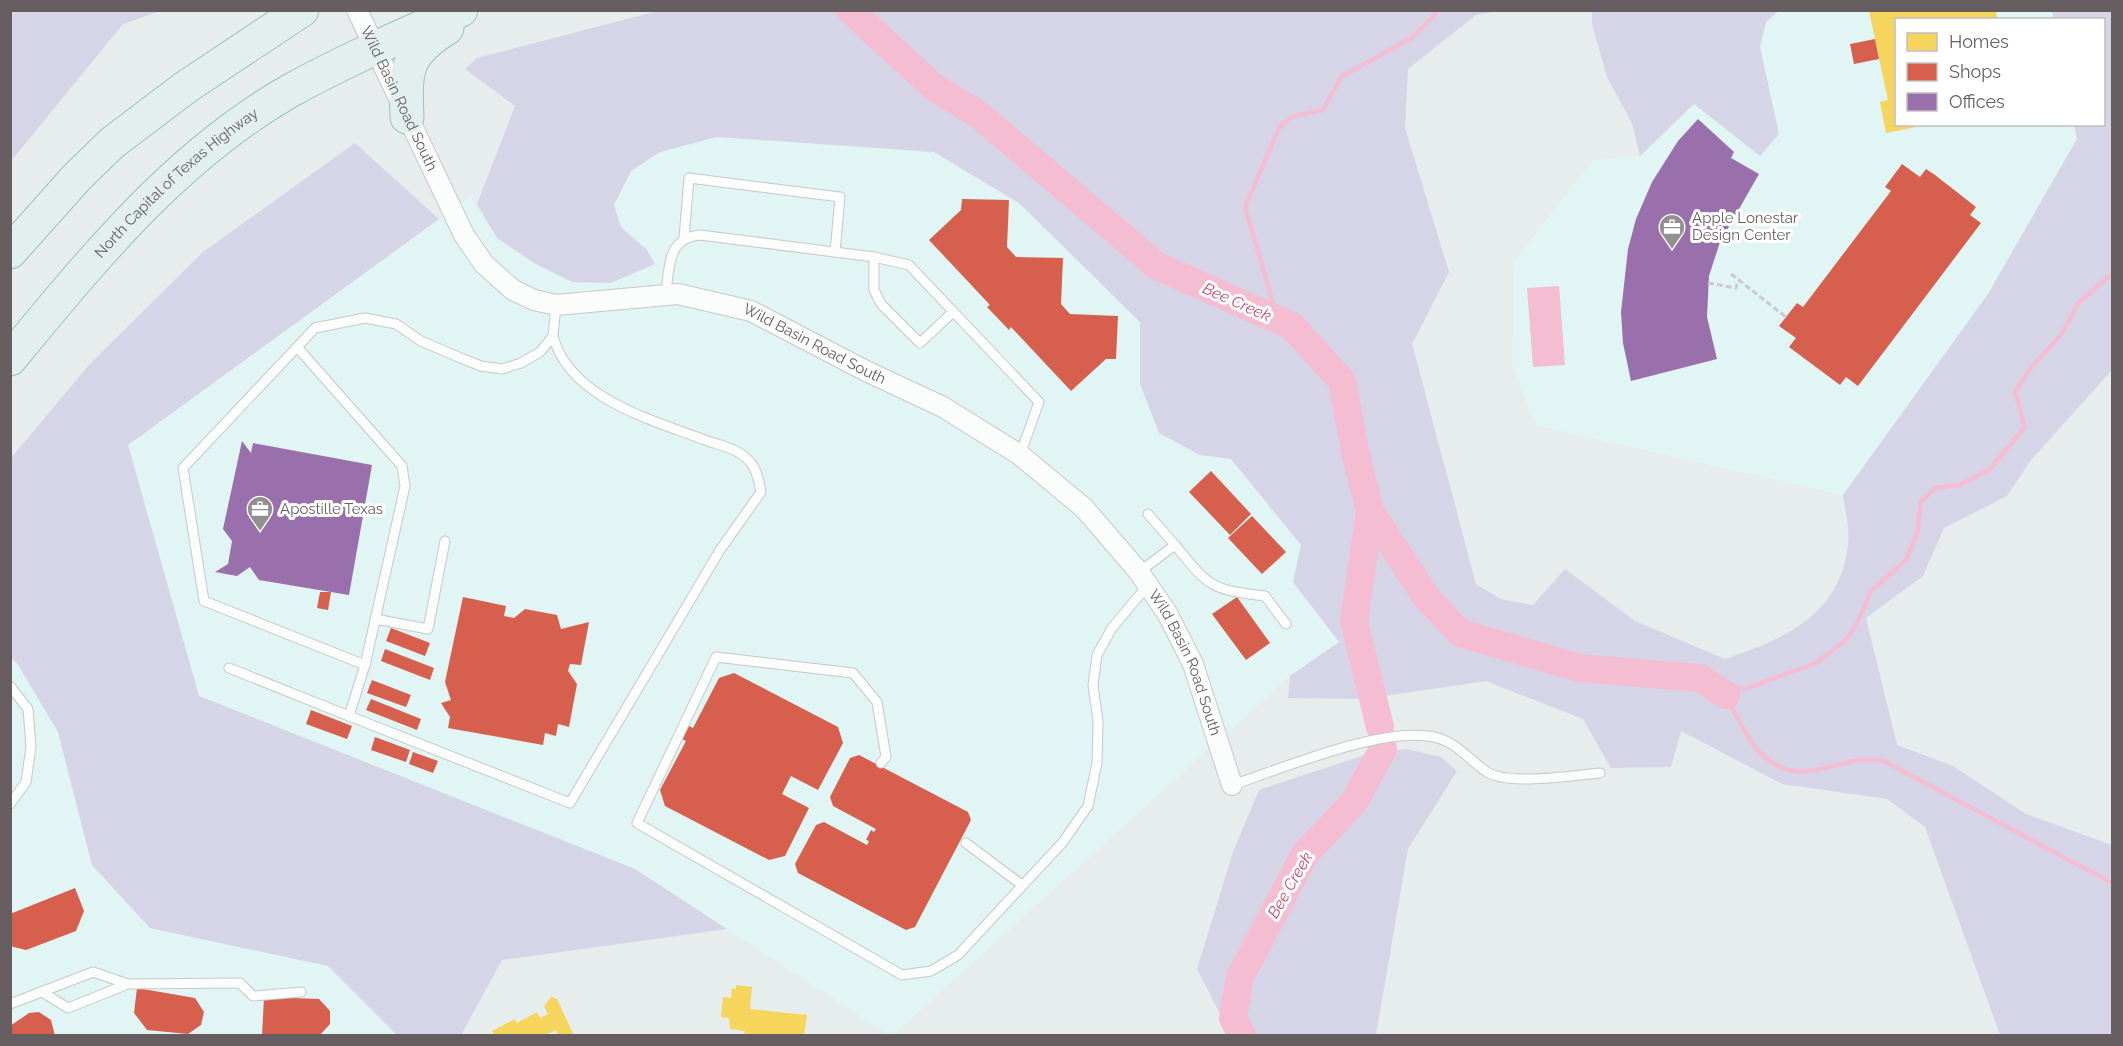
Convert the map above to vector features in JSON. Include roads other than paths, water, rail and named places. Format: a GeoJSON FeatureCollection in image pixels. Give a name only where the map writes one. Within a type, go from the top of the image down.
{"type":"FeatureCollection","features":[{"type":"Feature","properties":{"kind":"highway"},"geometry":{"type":"LineString","coordinates":[[10,252],[77,177],[112,143],[186,87],[302,10]]}},
{"type":"Feature","properties":{"kind":"highway","name":"North Capital of Texas Highway"},"geometry":{"type":"LineString","coordinates":[[10,359],[137,212],[190,163],[246,120],[287,93],[460,10]]}},
{"type":"Feature","properties":{"kind":"highway"},"geometry":{"type":"LineString","coordinates":[[407,117],[405,78],[414,55],[435,36],[475,10]]}},
{"type":"Feature","properties":{"kind":"street","name":"Wild Basin Road South"},"geometry":{"type":"LineString","coordinates":[[357,10],[464,235],[484,264],[513,290],[534,300],[556,305],[678,294],[751,311],[866,371],[944,407],[1020,455],[1084,508],[1144,579],[1167,613],[1193,663],[1232,785]]}},
{"type":"Feature","properties":{"kind":"lane"},"geometry":{"type":"LineString","coordinates":[[684,238],[689,178],[840,197],[835,252]]}},
{"type":"Feature","properties":{"kind":"lane"},"geometry":{"type":"LineString","coordinates":[[666,294],[672,251],[684,238],[699,235],[874,257],[909,265],[1039,402],[1020,455]]}},
{"type":"Feature","properties":{"kind":"lane"},"geometry":{"type":"LineString","coordinates":[[874,257],[874,291],[881,304],[920,343],[953,312]]}},
{"type":"Feature","properties":{"kind":"lane"},"geometry":{"type":"LineString","coordinates":[[229,668],[570,803],[720,550],[760,492],[751,462],[734,449],[682,431],[596,393],[558,354],[553,336],[556,305]]}},
{"type":"Feature","properties":{"kind":"lane"},"geometry":{"type":"LineString","coordinates":[[365,664],[204,601],[183,468],[315,328],[365,318],[396,324],[421,341],[463,359],[482,366],[502,369],[521,363],[540,352],[553,336]]}},
{"type":"Feature","properties":{"kind":"lane"},"geometry":{"type":"LineString","coordinates":[[297,347],[402,466],[405,486],[365,664],[349,716]]}},
{"type":"Feature","properties":{"kind":"lane"},"geometry":{"type":"LineString","coordinates":[[1148,514],[1214,586],[1232,593],[1266,596],[1286,624]]}},
{"type":"Feature","properties":{"kind":"lane"},"geometry":{"type":"LineString","coordinates":[[375,619],[428,629],[445,541]]}},
{"type":"Feature","properties":{"kind":"lane"},"geometry":{"type":"LineString","coordinates":[[881,763],[886,757],[877,702],[854,673],[716,657],[637,823],[902,975],[931,971],[958,955],[1063,842],[1088,806],[1097,763],[1098,720],[1093,684],[1097,655],[1144,579],[1175,545]]}},
{"type":"Feature","properties":{"kind":"lane"},"geometry":{"type":"LineString","coordinates":[[10,687],[28,709],[32,747],[26,782],[10,804]]}},
{"type":"Feature","properties":{"kind":"lane"},"geometry":{"type":"LineString","coordinates":[[1232,785],[1368,741],[1415,736],[1436,737],[1452,745],[1497,776],[1600,773]]}},
{"type":"Feature","properties":{"kind":"lane"},"geometry":{"type":"LineString","coordinates":[[966,843],[1022,885]]}},
{"type":"Feature","properties":{"kind":"lane"},"geometry":{"type":"LineString","coordinates":[[10,1004],[93,972],[128,984],[240,982],[253,996],[301,992]]}},
{"type":"Feature","properties":{"kind":"lane"},"geometry":{"type":"LineString","coordinates":[[42,992],[68,1008],[128,984]]}},
{"type":"Feature","properties":{"kind":"waterway","name":"Bee Creek"},"geometry":{"type":"LineString","coordinates":[[850,10],[935,88],[978,114],[1157,266],[1292,326],[1342,381],[1356,456],[1370,511],[1354,621],[1380,727]]}},
{"type":"Feature","properties":{"kind":"waterway"},"geometry":{"type":"LineString","coordinates":[[1278,320],[1245,207],[1279,128],[1291,117],[1323,110],[1341,77],[1413,37],[1439,10]]}},
{"type":"Feature","properties":{"kind":"waterway"},"geometry":{"type":"LineString","coordinates":[[1700,678],[1745,689],[1816,663],[1846,640],[1856,625],[1871,591],[1906,560],[1917,534],[1921,501],[1935,488],[1959,485],[1989,470],[2025,427],[2015,392],[2030,369],[2061,335],[2079,302],[2112,274]]}},
{"type":"Feature","properties":{"kind":"waterway"},"geometry":{"type":"LineString","coordinates":[[1370,511],[1427,598],[1460,633],[1579,668],[1700,678],[1726,695]]}},
{"type":"Feature","properties":{"kind":"waterway"},"geometry":{"type":"LineString","coordinates":[[1726,695],[1749,738],[1759,751],[1770,761],[1783,768],[1798,771],[1816,770],[1857,760],[1884,761],[2112,883]]}},
{"type":"Feature","properties":{"kind":"waterway","name":"Bee Creek"},"geometry":{"type":"LineString","coordinates":[[1242,1036],[1233,1018],[1240,977],[1305,854],[1354,802],[1383,749]]}},
{"type":"Feature","properties":{"kind":"place","name":"Apple Lonestar Design Center"},"geometry":{"type":"Point","coordinates":[1672,250]}},
{"type":"Feature","properties":{"kind":"place","name":"Apostille Texas"},"geometry":{"type":"Point","coordinates":[260,532]}}]}
